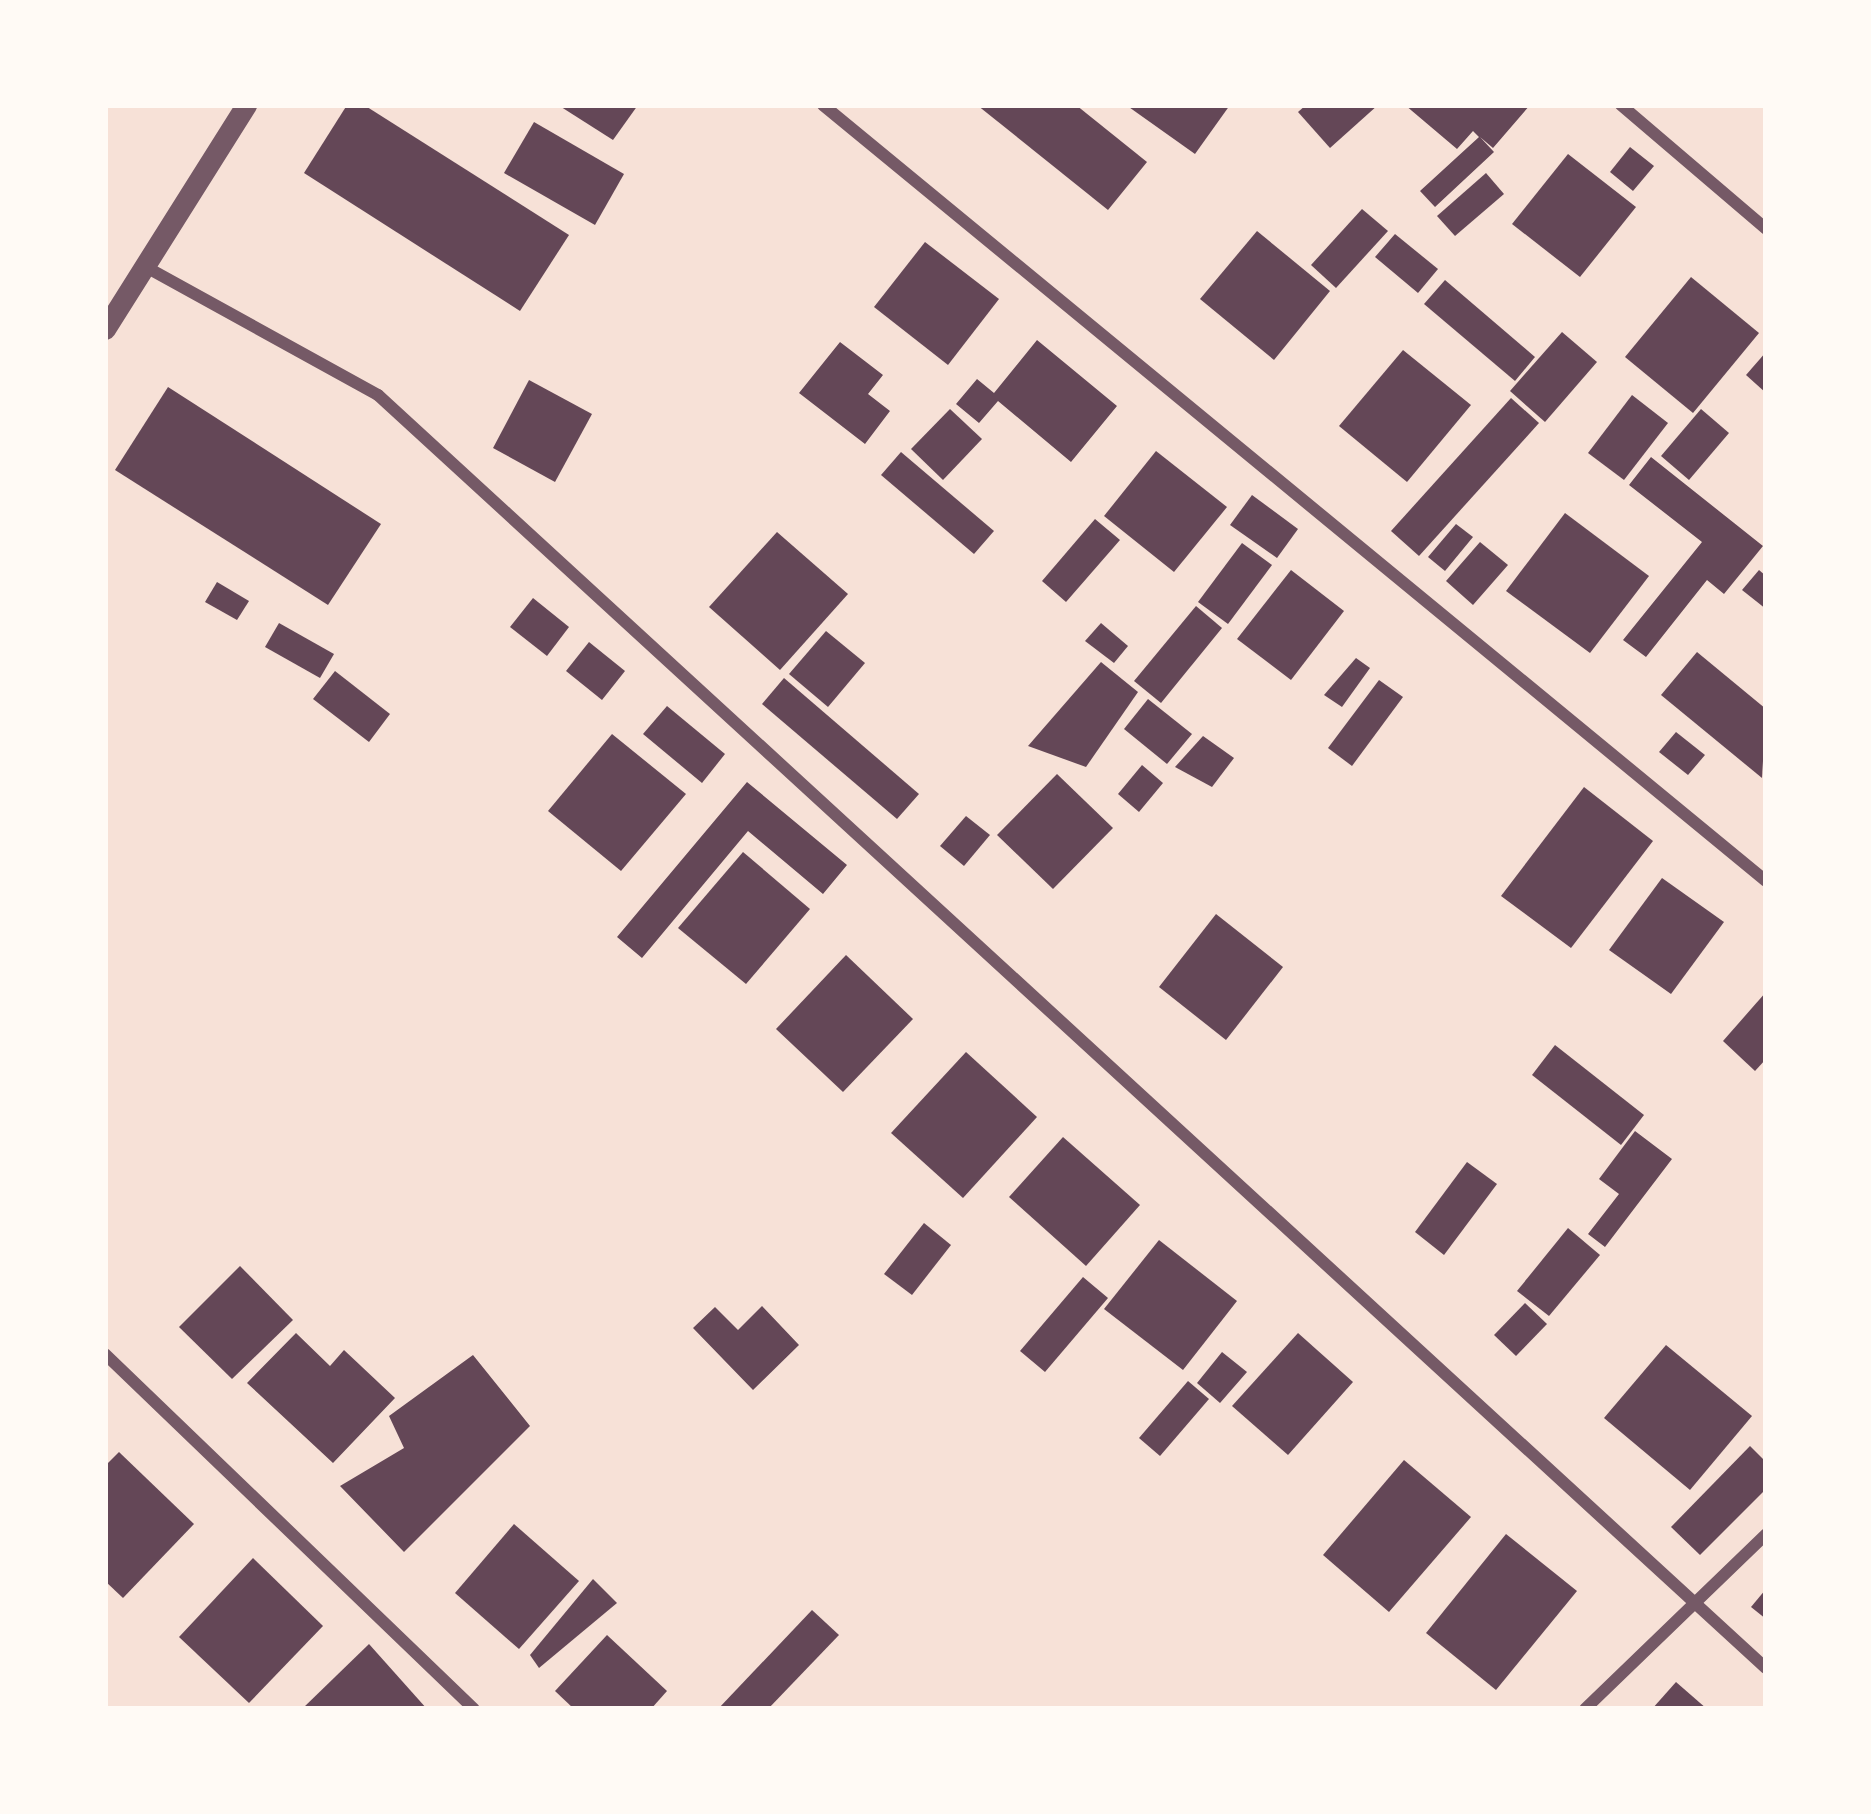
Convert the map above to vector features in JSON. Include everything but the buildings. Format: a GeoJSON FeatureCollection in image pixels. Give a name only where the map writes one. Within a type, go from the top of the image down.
{"type":"FeatureCollection","features":[{"type":"Feature","properties":{"kind":"street"},"geometry":{"type":"LineString","coordinates":[[105,329],[246,105]]}},
{"type":"Feature","properties":{"kind":"street"},"geometry":{"type":"LineString","coordinates":[[823,105],[1766,881]]}},
{"type":"Feature","properties":{"kind":"street"},"geometry":{"type":"LineString","coordinates":[[1621,105],[1766,229]]}},
{"type":"Feature","properties":{"kind":"street"},"geometry":{"type":"LineString","coordinates":[[146,267],[378,395],[1766,1668]]}},
{"type":"Feature","properties":{"kind":"street"},"geometry":{"type":"LineString","coordinates":[[105,1354],[474,1709]]}},
{"type":"Feature","properties":{"kind":"street"},"geometry":{"type":"LineString","coordinates":[[1585,1709],[1766,1534]]}}]}
